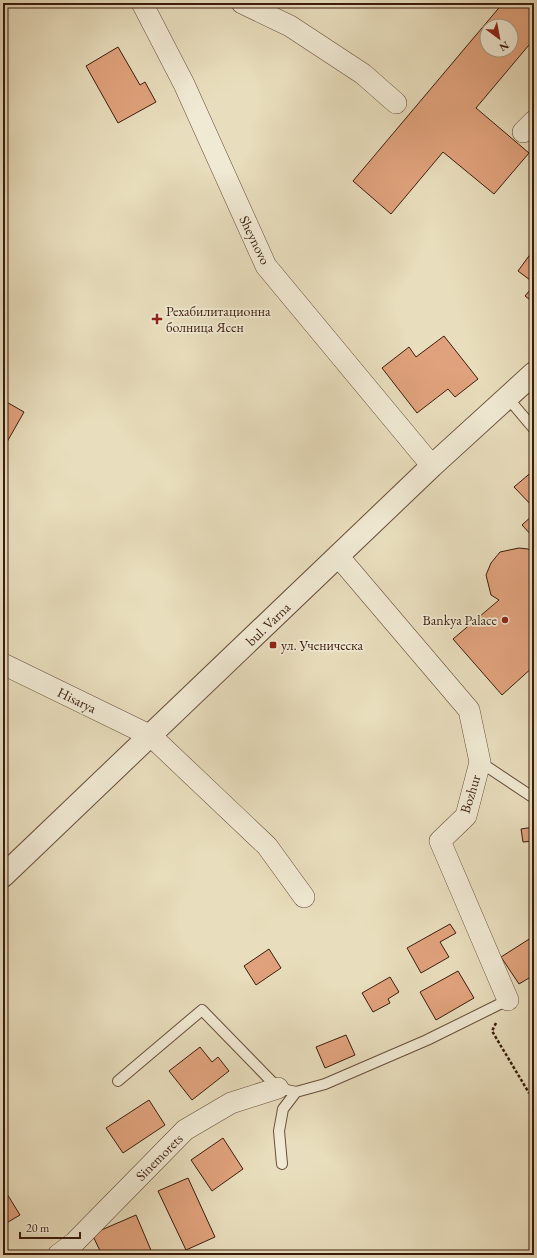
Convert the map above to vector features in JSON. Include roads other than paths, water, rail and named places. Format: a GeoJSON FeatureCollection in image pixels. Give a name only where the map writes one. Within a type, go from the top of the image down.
{"type":"FeatureCollection","features":[{"type":"Feature","properties":{"kind":"street","name":"Sheynovo"},"geometry":{"type":"LineString","coordinates":[[142,3],[184,84],[266,266],[432,466]]}},
{"type":"Feature","properties":{"kind":"street"},"geometry":{"type":"LineString","coordinates":[[242,3],[290,26],[363,74],[396,104]]}},
{"type":"Feature","properties":{"kind":"street","name":"bul. Varna"},"geometry":{"type":"LineString","coordinates":[[3,876],[432,466],[534,373]]}},
{"type":"Feature","properties":{"kind":"street","name":"Bozhur"},"geometry":{"type":"LineString","coordinates":[[338,556],[470,710],[480,762],[466,816],[440,840],[508,1000]]}},
{"type":"Feature","properties":{"kind":"street","name":"Hisarya"},"geometry":{"type":"LineString","coordinates":[[3,664],[151,736],[267,846],[304,897]]}},
{"type":"Feature","properties":{"kind":"street","name":"Sinemorets"},"geometry":{"type":"LineString","coordinates":[[58,1255],[74,1243],[185,1130],[231,1103],[287,1090]]}},
{"type":"Feature","properties":{"kind":"lane"},"geometry":{"type":"LineString","coordinates":[[507,397],[534,429]]}},
{"type":"Feature","properties":{"kind":"lane"},"geometry":{"type":"LineString","coordinates":[[480,762],[534,798]]}},
{"type":"Feature","properties":{"kind":"lane"},"geometry":{"type":"LineString","coordinates":[[287,1090],[325,1084],[427,1040],[508,1000]]}},
{"type":"Feature","properties":{"kind":"lane"},"geometry":{"type":"LineString","coordinates":[[118,1081],[202,1010],[287,1090]]}},
{"type":"Feature","properties":{"kind":"lane"},"geometry":{"type":"LineString","coordinates":[[282,1164],[279,1131],[287,1090]]}},
{"type":"Feature","properties":{"kind":"place","name":"Рехабилитационна болница Ясен"},"geometry":{"type":"Point","coordinates":[157,319]}},
{"type":"Feature","properties":{"kind":"place","name":"Bankya Palace"},"geometry":{"type":"Point","coordinates":[505,620]}},
{"type":"Feature","properties":{"kind":"place","name":"ул. Ученическа"},"geometry":{"type":"Point","coordinates":[273,645]}}]}
